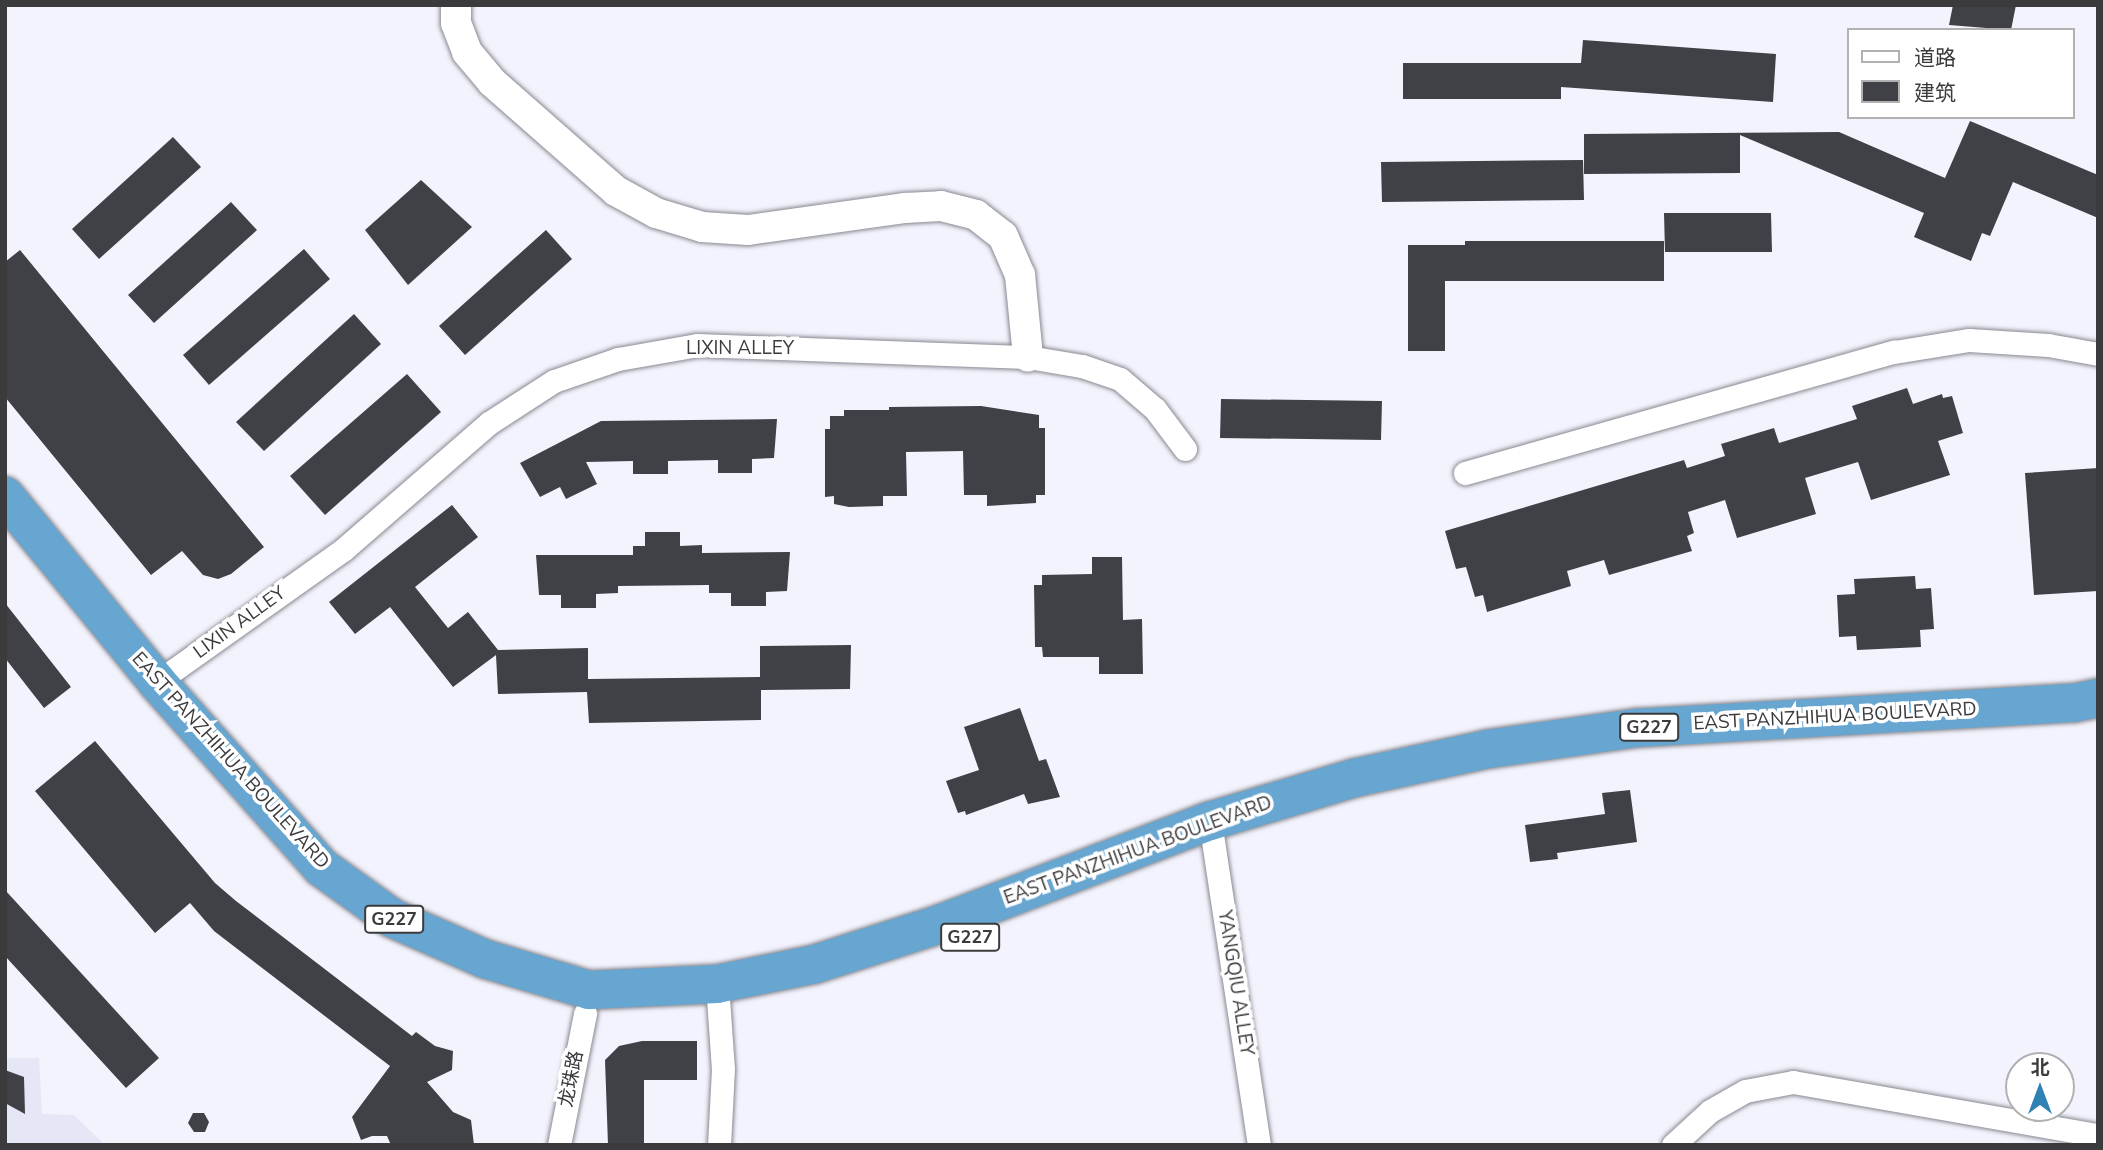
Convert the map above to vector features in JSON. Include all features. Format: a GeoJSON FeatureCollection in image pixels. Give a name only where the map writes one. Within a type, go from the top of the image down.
{"type":"FeatureCollection","features":[{"type":"Feature","properties":{"kind":"highway","name":"EAST PANZHIHUA BOULEVARD"},"geometry":{"type":"LineString","coordinates":[[5,496],[158,682],[321,867],[392,918],[485,959],[589,990],[718,996]]}},
{"type":"Feature","properties":{"kind":"highway","name":"EAST PANZHIHUA BOULEVARD"},"geometry":{"type":"LineString","coordinates":[[5,535],[139,698],[309,891],[380,942],[461,978],[585,1014],[718,996],[1212,833],[1381,772],[1488,749],[1636,728],[2074,703],[2098,698]]}},
{"type":"Feature","properties":{"kind":"highway","name":"EAST PANZHIHUA BOULEVARD"},"geometry":{"type":"LineString","coordinates":[[1212,833],[1493,770],[1641,748],[2098,719]]}},
{"type":"Feature","properties":{"kind":"street"},"geometry":{"type":"LineString","coordinates":[[456,5],[456,23],[467,52],[492,82],[616,191],[656,214],[702,227],[748,230],[905,208],[941,206],[976,215],[1003,236],[1020,275],[1028,357]]}},
{"type":"Feature","properties":{"kind":"street"},"geometry":{"type":"LineString","coordinates":[[1465,473],[1894,352],[1969,341],[2048,345],[2098,354]]}},
{"type":"Feature","properties":{"kind":"street","name":"LIXIN ALLEY"},"geometry":{"type":"LineString","coordinates":[[158,682],[344,549],[489,423],[554,381],[618,359],[696,345],[1028,357],[1082,366],[1120,379],[1155,408],[1185,449]]}},
{"type":"Feature","properties":{"kind":"street","name":"YANGQIU ALLEY"},"geometry":{"type":"LineString","coordinates":[[1212,833],[1259,1145]]}},
{"type":"Feature","properties":{"kind":"street"},"geometry":{"type":"LineString","coordinates":[[718,996],[723,1069],[719,1145]]}},
{"type":"Feature","properties":{"kind":"street","name":"龙珠路"},"geometry":{"type":"LineString","coordinates":[[559,1145],[585,1014]]}},
{"type":"Feature","properties":{"kind":"street"},"geometry":{"type":"LineString","coordinates":[[1673,1145],[1710,1111],[1745,1091],[1793,1082],[2098,1135]]}},
{"type":"Feature","properties":{"kind":"shaded area"},"geometry":{"type":"Polygon","coordinates":[[[5,1058],[39,1058],[42,1114],[74,1115],[105,1145],[5,1145],[5,1058]]]}},
{"type":"Feature","properties":{"kind":"building"},"geometry":{"type":"Polygon","coordinates":[[[1953,5],[2016,5],[2011,28],[1949,25],[1953,5]]]}},
{"type":"Feature","properties":{"kind":"building"},"geometry":{"type":"Polygon","coordinates":[[[1583,40],[1776,54],[1773,102],[1561,87],[1561,99],[1403,99],[1403,63],[1581,63],[1583,40]]]}},
{"type":"Feature","properties":{"kind":"building"},"geometry":{"type":"Polygon","coordinates":[[[1970,121],[2098,175],[2098,218],[2013,182],[1990,236],[1982,233],[1971,261],[1914,237],[1924,213],[1740,135],[1740,173],[1584,174],[1584,134],[1839,132],[1945,178],[1970,121]]]}},
{"type":"Feature","properties":{"kind":"building"},"geometry":{"type":"Polygon","coordinates":[[[173,137],[201,167],[99,259],[72,229],[173,137]]]}},
{"type":"Feature","properties":{"kind":"building"},"geometry":{"type":"Polygon","coordinates":[[[1583,160],[1584,200],[1382,202],[1381,162],[1583,160]]]}},
{"type":"Feature","properties":{"kind":"building"},"geometry":{"type":"Polygon","coordinates":[[[421,180],[472,227],[408,285],[365,230],[421,180]]]}},
{"type":"Feature","properties":{"kind":"building"},"geometry":{"type":"Polygon","coordinates":[[[231,202],[257,230],[154,323],[128,295],[231,202]]]}},
{"type":"Feature","properties":{"kind":"building"},"geometry":{"type":"Polygon","coordinates":[[[1664,213],[1771,213],[1772,252],[1665,252],[1664,213]]]}},
{"type":"Feature","properties":{"kind":"building"},"geometry":{"type":"Polygon","coordinates":[[[546,230],[572,259],[465,355],[439,326],[546,230]]]}},
{"type":"Feature","properties":{"kind":"building"},"geometry":{"type":"Polygon","coordinates":[[[1465,241],[1664,241],[1664,281],[1445,281],[1445,351],[1408,351],[1408,245],[1465,245],[1465,241]]]}},
{"type":"Feature","properties":{"kind":"building"},"geometry":{"type":"Polygon","coordinates":[[[304,249],[330,279],[209,385],[183,355],[304,249]]]}},
{"type":"Feature","properties":{"kind":"building"},"geometry":{"type":"Polygon","coordinates":[[[20,250],[264,547],[231,574],[218,579],[203,575],[182,551],[151,575],[5,397],[5,262],[20,250]]]}},
{"type":"Feature","properties":{"kind":"building"},"geometry":{"type":"Polygon","coordinates":[[[354,314],[381,344],[264,451],[236,422],[354,314]]]}},
{"type":"Feature","properties":{"kind":"building"},"geometry":{"type":"Polygon","coordinates":[[[407,374],[441,412],[325,515],[290,476],[407,374]]]}},
{"type":"Feature","properties":{"kind":"building"},"geometry":{"type":"Polygon","coordinates":[[[1907,388],[1913,404],[1942,394],[1943,398],[1952,396],[1963,433],[1938,441],[1950,475],[1871,500],[1858,462],[1805,478],[1816,514],[1737,538],[1725,500],[1688,512],[1694,533],[1687,536],[1692,551],[1609,575],[1604,560],[1567,571],[1571,586],[1487,612],[1483,595],[1475,597],[1466,567],[1456,569],[1445,531],[1684,460],[1687,468],[1725,456],[1721,444],[1774,428],[1779,443],[1857,419],[1852,406],[1907,388]]]}},
{"type":"Feature","properties":{"kind":"building"},"geometry":{"type":"Polygon","coordinates":[[[1221,399],[1382,401],[1381,440],[1220,438],[1221,399]]]}},
{"type":"Feature","properties":{"kind":"building"},"geometry":{"type":"Polygon","coordinates":[[[981,406],[1039,415],[1039,428],[1045,428],[1045,495],[1036,495],[1036,503],[987,506],[987,495],[964,495],[963,451],[906,452],[907,496],[883,496],[883,506],[849,507],[834,504],[834,496],[825,497],[825,429],[830,429],[830,416],[844,416],[844,410],[889,410],[889,407],[981,406]]]}},
{"type":"Feature","properties":{"kind":"building"},"geometry":{"type":"Polygon","coordinates":[[[777,419],[774,458],[752,459],[752,473],[718,473],[718,460],[668,461],[668,474],[633,474],[633,461],[586,462],[597,484],[566,499],[560,487],[540,497],[520,463],[601,421],[777,419]]]}},
{"type":"Feature","properties":{"kind":"building"},"geometry":{"type":"Polygon","coordinates":[[[2098,468],[2098,591],[2034,595],[2025,473],[2098,468]]]}},
{"type":"Feature","properties":{"kind":"building"},"geometry":{"type":"Polygon","coordinates":[[[452,505],[478,537],[415,587],[448,628],[468,612],[498,650],[588,648],[588,679],[760,677],[760,646],[851,645],[850,689],[761,690],[761,720],[589,723],[587,692],[498,694],[496,655],[453,687],[390,607],[355,634],[329,602],[452,505]]]}},
{"type":"Feature","properties":{"kind":"building"},"geometry":{"type":"Polygon","coordinates":[[[645,532],[680,532],[680,546],[702,545],[702,553],[790,552],[787,591],[766,592],[766,606],[731,606],[731,593],[709,593],[709,585],[618,586],[618,593],[596,594],[596,608],[561,608],[561,595],[539,595],[536,555],[633,555],[633,546],[645,546],[645,532]]]}},
{"type":"Feature","properties":{"kind":"building"},"geometry":{"type":"Polygon","coordinates":[[[1092,557],[1122,557],[1123,620],[1142,619],[1143,674],[1099,674],[1099,657],[1043,657],[1042,647],[1035,647],[1034,585],[1042,585],[1042,575],[1092,574],[1092,557]]]}},
{"type":"Feature","properties":{"kind":"building"},"geometry":{"type":"Polygon","coordinates":[[[1915,576],[1916,589],[1931,588],[1934,629],[1920,630],[1921,647],[1857,650],[1856,636],[1839,637],[1837,595],[1855,594],[1854,579],[1915,576]]]}},
{"type":"Feature","properties":{"kind":"building"},"geometry":{"type":"Polygon","coordinates":[[[5,603],[71,687],[44,708],[5,658],[5,603]]]}},
{"type":"Feature","properties":{"kind":"building"},"geometry":{"type":"Polygon","coordinates":[[[1020,708],[1039,761],[1046,759],[1060,797],[1028,804],[1024,794],[966,815],[965,811],[958,813],[946,781],[979,770],[964,727],[1020,708]]]}},
{"type":"Feature","properties":{"kind":"building"},"geometry":{"type":"Polygon","coordinates":[[[95,741],[215,883],[412,1036],[416,1032],[435,1046],[453,1051],[452,1070],[427,1082],[453,1112],[471,1120],[474,1145],[391,1145],[387,1136],[372,1136],[361,1140],[352,1117],[390,1066],[214,931],[190,903],[155,933],[35,791],[95,741]]]}},
{"type":"Feature","properties":{"kind":"building"},"geometry":{"type":"Polygon","coordinates":[[[1630,790],[1637,842],[1557,853],[1558,859],[1530,862],[1525,825],[1605,814],[1602,793],[1630,790]]]}},
{"type":"Feature","properties":{"kind":"building"},"geometry":{"type":"Polygon","coordinates":[[[5,890],[159,1058],[126,1088],[5,956],[5,890]]]}},
{"type":"Feature","properties":{"kind":"building"},"geometry":{"type":"Polygon","coordinates":[[[642,1041],[697,1041],[697,1080],[644,1080],[644,1145],[608,1145],[605,1060],[619,1046],[642,1041]]]}},
{"type":"Feature","properties":{"kind":"building"},"geometry":{"type":"Polygon","coordinates":[[[5,1070],[24,1077],[25,1114],[5,1103],[5,1070]]]}},
{"type":"Feature","properties":{"kind":"building"},"geometry":{"type":"Polygon","coordinates":[[[193,1113],[204,1113],[209,1122],[205,1132],[194,1132],[188,1123],[193,1113]]]}}]}
